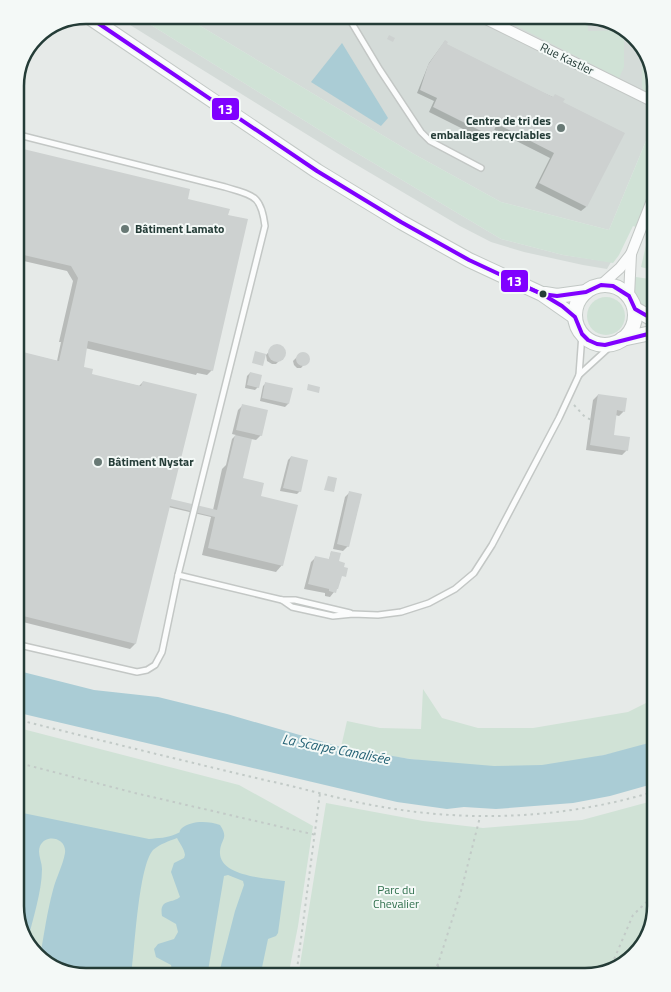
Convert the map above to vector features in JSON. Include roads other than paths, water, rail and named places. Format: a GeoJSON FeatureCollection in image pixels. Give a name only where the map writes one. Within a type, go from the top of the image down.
{"type":"FeatureCollection","features":[{"type":"Feature","properties":{"kind":"street"},"geometry":{"type":"LineString","coordinates":[[99,24],[317,171],[401,222],[461,255],[542,294],[575,318],[582,334],[596,344],[605,345],[647,334]]}},
{"type":"Feature","properties":{"kind":"street","name":"Rue Kastler"},"geometry":{"type":"LineString","coordinates":[[496,24],[647,99]]}},
{"type":"Feature","properties":{"kind":"street"},"geometry":{"type":"LineString","coordinates":[[542,294],[557,296],[586,292],[601,285],[620,268],[631,254],[647,213]]}},
{"type":"Feature","properties":{"kind":"street"},"geometry":{"type":"LineString","coordinates":[[618,341],[633,326],[635,318],[632,302],[631,254]]}},
{"type":"Feature","properties":{"kind":"street"},"geometry":{"type":"LineString","coordinates":[[601,285],[613,286],[624,292],[632,302],[647,314]]}},
{"type":"Feature","properties":{"kind":"street"},"geometry":{"type":"LineString","coordinates":[[575,318],[578,303],[586,292]]}},
{"type":"Feature","properties":{"kind":"lane"},"geometry":{"type":"LineString","coordinates":[[352,24],[421,132],[430,142],[481,168]]}},
{"type":"Feature","properties":{"kind":"lane"},"geometry":{"type":"LineString","coordinates":[[24,136],[252,196],[256,198],[263,211],[265,226],[178,575],[162,652],[155,665],[147,670],[137,672],[24,646]]}},
{"type":"Feature","properties":{"kind":"lane"},"geometry":{"type":"LineString","coordinates":[[178,575],[282,600],[295,600],[353,614],[378,615],[393,613],[429,603],[454,589],[474,573],[507,520],[559,418],[579,375],[582,334]]}},
{"type":"Feature","properties":{"kind":"lane"},"geometry":{"type":"LineString","coordinates":[[579,375],[618,341]]}},
{"type":"Feature","properties":{"kind":"water"},"geometry":{"type":"Polygon","coordinates":[[[342,43],[388,118],[381,126],[311,82],[342,43]]]}},
{"type":"Feature","properties":{"kind":"water","name":"La Scarpe Canalisée"},"geometry":{"type":"Polygon","coordinates":[[[24,672],[94,690],[158,697],[227,714],[341,747],[410,759],[494,766],[542,765],[604,755],[647,743],[647,786],[610,796],[573,803],[496,809],[464,807],[447,809],[397,802],[24,714],[24,672]]]}},
{"type":"Feature","properties":{"kind":"water"},"geometry":{"type":"Polygon","coordinates":[[[24,813],[149,839],[173,835],[186,825],[196,822],[220,825],[224,833],[220,851],[221,860],[227,866],[245,875],[285,881],[278,933],[276,936],[268,939],[262,968],[220,968],[235,911],[244,885],[243,881],[228,875],[224,876],[209,968],[172,968],[171,965],[156,957],[154,949],[158,944],[174,939],[178,932],[176,924],[162,916],[162,906],[180,897],[171,872],[174,863],[184,858],[185,855],[177,838],[153,850],[148,859],[141,888],[132,968],[74,967],[51,958],[41,949],[54,885],[65,853],[63,844],[56,839],[47,839],[40,846],[39,852],[42,869],[30,933],[24,914],[24,813]]]}},
{"type":"Feature","properties":{"kind":"water"},"geometry":{"type":"Polygon","coordinates":[[[645,922],[638,938],[643,925],[645,922]]]}},
{"type":"Feature","properties":{"kind":"place","name":"Centre de tri des emballages recyclables"},"geometry":{"type":"Point","coordinates":[561,128]}},
{"type":"Feature","properties":{"kind":"place","name":"Bâtiment Lamato"},"geometry":{"type":"Point","coordinates":[125,229]}},
{"type":"Feature","properties":{"kind":"place","name":"Bâtiment Nystar"},"geometry":{"type":"Point","coordinates":[98,462]}},
{"type":"Feature","properties":{"kind":"park label","name":"Parc du Chevalier"},"geometry":{"type":"Point","coordinates":[396,897]}}]}
